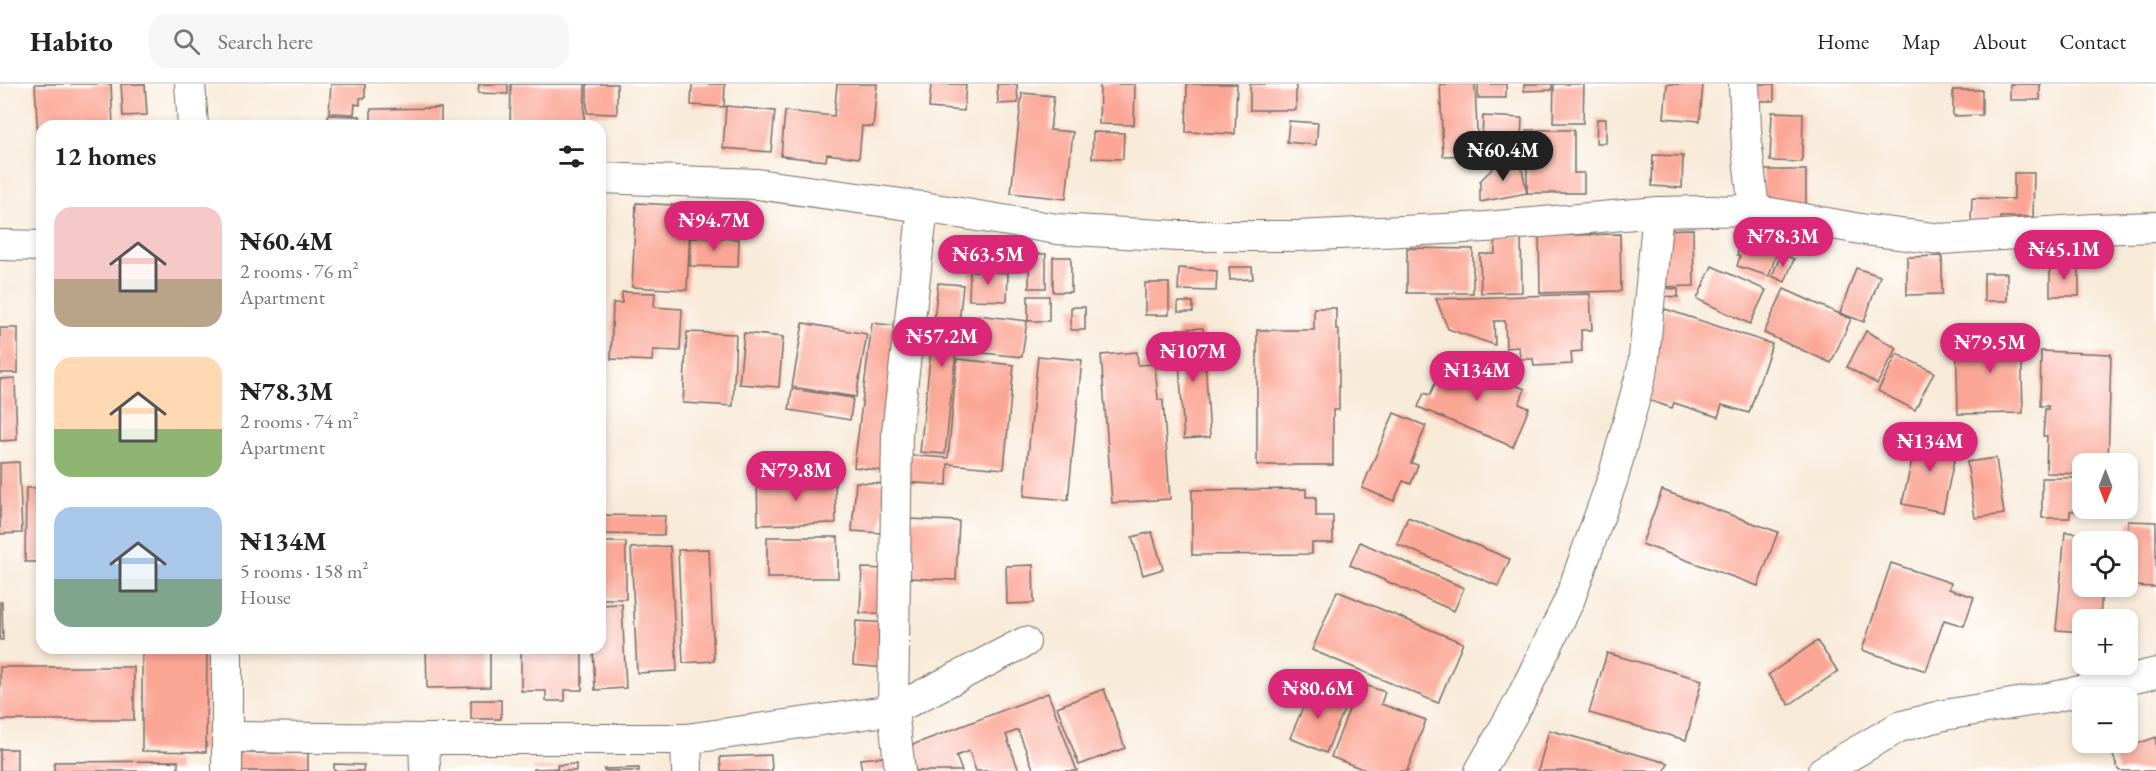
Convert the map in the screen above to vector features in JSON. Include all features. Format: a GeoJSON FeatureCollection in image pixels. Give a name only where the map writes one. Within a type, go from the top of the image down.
{"type":"FeatureCollection","features":[{"type":"Feature","properties":{"kind":"street"},"geometry":{"type":"LineString","coordinates":[[190,84],[193,120]]}},
{"type":"Feature","properties":{"kind":"street"},"geometry":{"type":"LineString","coordinates":[[1744,84],[1747,148],[1754,210]]}},
{"type":"Feature","properties":{"kind":"street"},"geometry":{"type":"LineString","coordinates":[[606,178],[757,184],[923,207],[1057,229],[1178,236],[1298,236],[1486,227],[1658,212],[1754,210],[1866,230],[1941,239],[2156,227]]}},
{"type":"Feature","properties":{"kind":"street"},"geometry":{"type":"LineString","coordinates":[[900,771],[893,710],[897,432],[923,207]]}},
{"type":"Feature","properties":{"kind":"street"},"geometry":{"type":"LineString","coordinates":[[1479,771],[1520,701],[1569,601],[1613,478],[1643,367],[1658,212]]}},
{"type":"Feature","properties":{"kind":"street"},"geometry":{"type":"LineString","coordinates":[[0,245],[36,246]]}},
{"type":"Feature","properties":{"kind":"street"},"geometry":{"type":"LineString","coordinates":[[227,737],[686,739],[893,710],[1025,642]]}},
{"type":"Feature","properties":{"kind":"street"},"geometry":{"type":"LineString","coordinates":[[227,654],[227,771]]}},
{"type":"Feature","properties":{"kind":"street"},"geometry":{"type":"LineString","coordinates":[[1823,771],[1899,727],[1944,715],[2054,697],[2156,673]]}},
{"type":"Feature","properties":{"kind":"street"},"geometry":{"type":"LineString","coordinates":[[424,739],[425,771]]}},
{"type":"Feature","properties":{"kind":"street"},"geometry":{"type":"LineString","coordinates":[[686,739],[687,771]]}},
{"type":"Feature","properties":{"kind":"building"},"geometry":{"type":"Polygon","coordinates":[[[35,84],[111,84],[113,120],[37,120],[35,84]]]}},
{"type":"Feature","properties":{"kind":"building"},"geometry":{"type":"Polygon","coordinates":[[[121,84],[145,84],[147,115],[123,116],[121,84]]]}},
{"type":"Feature","properties":{"kind":"building"},"geometry":{"type":"Polygon","coordinates":[[[331,84],[365,84],[365,98],[360,98],[360,105],[355,104],[354,114],[329,113],[331,84]]]}},
{"type":"Feature","properties":{"kind":"building"},"geometry":{"type":"Polygon","coordinates":[[[479,84],[508,84],[508,94],[478,93],[479,84]]]}},
{"type":"Feature","properties":{"kind":"building"},"geometry":{"type":"Polygon","coordinates":[[[511,84],[585,84],[584,120],[510,120],[511,84]]]}},
{"type":"Feature","properties":{"kind":"building"},"geometry":{"type":"Polygon","coordinates":[[[587,84],[617,84],[617,114],[587,113],[587,84]]]}},
{"type":"Feature","properties":{"kind":"building"},"geometry":{"type":"Polygon","coordinates":[[[692,84],[725,84],[724,107],[691,105],[692,84]]]}},
{"type":"Feature","properties":{"kind":"building"},"geometry":{"type":"Polygon","coordinates":[[[837,84],[877,84],[873,127],[862,126],[859,158],[827,154],[826,161],[781,156],[785,111],[834,116],[837,84]]]}},
{"type":"Feature","properties":{"kind":"building"},"geometry":{"type":"Polygon","coordinates":[[[931,84],[966,84],[964,111],[929,108],[931,84]]]}},
{"type":"Feature","properties":{"kind":"building"},"geometry":{"type":"Polygon","coordinates":[[[997,84],[1017,84],[1018,103],[998,104],[997,84]]]}},
{"type":"Feature","properties":{"kind":"building"},"geometry":{"type":"Polygon","coordinates":[[[1100,84],[1135,84],[1134,125],[1099,124],[1100,84]]]}},
{"type":"Feature","properties":{"kind":"building"},"geometry":{"type":"Polygon","coordinates":[[[1187,84],[1237,84],[1235,134],[1186,132],[1187,84]]]}},
{"type":"Feature","properties":{"kind":"building"},"geometry":{"type":"Polygon","coordinates":[[[1250,84],[1296,84],[1296,110],[1250,110],[1250,84]]]}},
{"type":"Feature","properties":{"kind":"building"},"geometry":{"type":"Polygon","coordinates":[[[1440,84],[1475,84],[1478,155],[1443,156],[1440,84]]]}},
{"type":"Feature","properties":{"kind":"building"},"geometry":{"type":"Polygon","coordinates":[[[1478,84],[1506,84],[1506,98],[1478,98],[1478,84]]]}},
{"type":"Feature","properties":{"kind":"building"},"geometry":{"type":"Polygon","coordinates":[[[1524,84],[1552,84],[1552,90],[1524,91],[1524,84]]]}},
{"type":"Feature","properties":{"kind":"building"},"geometry":{"type":"Polygon","coordinates":[[[1554,84],[1584,84],[1583,123],[1553,123],[1554,84]]]}},
{"type":"Feature","properties":{"kind":"building"},"geometry":{"type":"Polygon","coordinates":[[[1667,84],[1703,84],[1700,121],[1664,118],[1667,84]]]}},
{"type":"Feature","properties":{"kind":"building"},"geometry":{"type":"Polygon","coordinates":[[[1752,84],[1774,84],[1774,101],[1752,101],[1752,84]]]}},
{"type":"Feature","properties":{"kind":"building"},"geometry":{"type":"Polygon","coordinates":[[[2010,84],[2040,84],[2040,100],[2010,100],[2010,84]]]}},
{"type":"Feature","properties":{"kind":"building"},"geometry":{"type":"Polygon","coordinates":[[[1953,90],[1982,90],[1982,115],[1953,116],[1953,90]]]}},
{"type":"Feature","properties":{"kind":"building"},"geometry":{"type":"Polygon","coordinates":[[[1022,93],[1054,96],[1050,130],[1073,132],[1066,199],[1011,193],[1022,93]]]}},
{"type":"Feature","properties":{"kind":"building"},"geometry":{"type":"Polygon","coordinates":[[[726,106],[775,111],[771,152],[723,148],[726,106]]]}},
{"type":"Feature","properties":{"kind":"building"},"geometry":{"type":"Polygon","coordinates":[[[441,108],[441,120],[371,120],[371,109],[441,108]]]}},
{"type":"Feature","properties":{"kind":"building"},"geometry":{"type":"Polygon","coordinates":[[[1772,112],[1803,113],[1802,162],[1770,161],[1772,112]]]}},
{"type":"Feature","properties":{"kind":"building"},"geometry":{"type":"Polygon","coordinates":[[[328,115],[360,116],[360,120],[328,120],[328,115]]]}},
{"type":"Feature","properties":{"kind":"building"},"geometry":{"type":"Polygon","coordinates":[[[1483,116],[1522,118],[1520,159],[1481,158],[1483,116]]]}},
{"type":"Feature","properties":{"kind":"building"},"geometry":{"type":"Polygon","coordinates":[[[1597,119],[1606,119],[1606,143],[1596,143],[1597,119]]]}},
{"type":"Feature","properties":{"kind":"building"},"geometry":{"type":"Polygon","coordinates":[[[1289,121],[1318,123],[1316,145],[1287,142],[1289,121]]]}},
{"type":"Feature","properties":{"kind":"building"},"geometry":{"type":"Polygon","coordinates":[[[1527,130],[1574,130],[1574,173],[1584,173],[1584,193],[1527,193],[1527,130]]]}},
{"type":"Feature","properties":{"kind":"building"},"geometry":{"type":"Polygon","coordinates":[[[1093,132],[1124,133],[1123,159],[1092,158],[1093,132]]]}},
{"type":"Feature","properties":{"kind":"building"},"geometry":{"type":"Polygon","coordinates":[[[1653,155],[1683,156],[1682,188],[1652,186],[1653,155]]]}},
{"type":"Feature","properties":{"kind":"building"},"geometry":{"type":"Polygon","coordinates":[[[1500,161],[1521,164],[1527,193],[1480,202],[1480,181],[1500,161]]]}},
{"type":"Feature","properties":{"kind":"building"},"geometry":{"type":"Polygon","coordinates":[[[1763,170],[1806,170],[1806,207],[1764,207],[1763,170]]]}},
{"type":"Feature","properties":{"kind":"building"},"geometry":{"type":"Polygon","coordinates":[[[2014,173],[2034,173],[2033,217],[2000,217],[2000,224],[1971,223],[1972,198],[2014,199],[2014,173]]]}},
{"type":"Feature","properties":{"kind":"building"},"geometry":{"type":"Polygon","coordinates":[[[636,203],[691,206],[687,290],[632,287],[636,203]]]}},
{"type":"Feature","properties":{"kind":"building"},"geometry":{"type":"Polygon","coordinates":[[[1693,229],[1694,286],[1657,287],[1656,230],[1693,229]]]}},
{"type":"Feature","properties":{"kind":"building"},"geometry":{"type":"Polygon","coordinates":[[[1746,229],[1781,240],[1769,276],[1737,266],[1740,256],[1737,255],[1746,229]]]}},
{"type":"Feature","properties":{"kind":"building"},"geometry":{"type":"Polygon","coordinates":[[[1620,234],[1621,291],[1540,293],[1539,236],[1620,234]]]}},
{"type":"Feature","properties":{"kind":"building"},"geometry":{"type":"Polygon","coordinates":[[[1521,236],[1522,292],[1481,293],[1480,254],[1495,254],[1495,237],[1521,236]]]}},
{"type":"Feature","properties":{"kind":"building"},"geometry":{"type":"Polygon","coordinates":[[[690,238],[739,239],[738,267],[690,266],[690,238]]]}},
{"type":"Feature","properties":{"kind":"building"},"geometry":{"type":"Polygon","coordinates":[[[1407,248],[1473,249],[1473,293],[1407,293],[1407,248]]]}},
{"type":"Feature","properties":{"kind":"building"},"geometry":{"type":"Polygon","coordinates":[[[1029,254],[1046,254],[1046,288],[1029,288],[1029,254]]]}},
{"type":"Feature","properties":{"kind":"building"},"geometry":{"type":"Polygon","coordinates":[[[1781,254],[1794,259],[1785,282],[1772,276],[1781,254]]]}},
{"type":"Feature","properties":{"kind":"building"},"geometry":{"type":"Polygon","coordinates":[[[1942,256],[1942,294],[1907,295],[1907,257],[1942,256]]]}},
{"type":"Feature","properties":{"kind":"building"},"geometry":{"type":"Polygon","coordinates":[[[1053,257],[1071,257],[1071,292],[1053,292],[1053,257]]]}},
{"type":"Feature","properties":{"kind":"building"},"geometry":{"type":"Polygon","coordinates":[[[1712,266],[1766,290],[1750,324],[1697,299],[1712,266]]]}},
{"type":"Feature","properties":{"kind":"building"},"geometry":{"type":"Polygon","coordinates":[[[2050,266],[2079,266],[2079,296],[2050,296],[2050,266]]]}},
{"type":"Feature","properties":{"kind":"building"},"geometry":{"type":"Polygon","coordinates":[[[1229,267],[1252,267],[1253,279],[1230,280],[1229,267]]]}},
{"type":"Feature","properties":{"kind":"building"},"geometry":{"type":"Polygon","coordinates":[[[1179,268],[1217,271],[1216,291],[1178,290],[1179,268]]]}},
{"type":"Feature","properties":{"kind":"building"},"geometry":{"type":"Polygon","coordinates":[[[1856,268],[1880,276],[1864,322],[1840,313],[1856,268]]]}},
{"type":"Feature","properties":{"kind":"building"},"geometry":{"type":"Polygon","coordinates":[[[970,271],[1008,273],[1007,301],[969,300],[970,271]]]}},
{"type":"Feature","properties":{"kind":"building"},"geometry":{"type":"Polygon","coordinates":[[[1984,273],[2007,273],[2007,301],[1984,301],[1984,273]]]}},
{"type":"Feature","properties":{"kind":"building"},"geometry":{"type":"Polygon","coordinates":[[[938,283],[963,285],[945,454],[920,452],[938,283]]]}},
{"type":"Feature","properties":{"kind":"building"},"geometry":{"type":"Polygon","coordinates":[[[1145,283],[1169,283],[1169,315],[1145,315],[1145,283]]]}},
{"type":"Feature","properties":{"kind":"building"},"geometry":{"type":"Polygon","coordinates":[[[1664,288],[1678,289],[1678,297],[1664,296],[1664,288]]]}},
{"type":"Feature","properties":{"kind":"building"},"geometry":{"type":"Polygon","coordinates":[[[1784,289],[1851,319],[1831,363],[1764,333],[1784,289]]]}},
{"type":"Feature","properties":{"kind":"building"},"geometry":{"type":"Polygon","coordinates":[[[622,292],[655,293],[654,307],[682,309],[680,351],[653,350],[652,361],[611,359],[613,303],[622,303],[622,292]]]}},
{"type":"Feature","properties":{"kind":"building"},"geometry":{"type":"Polygon","coordinates":[[[1590,294],[1592,330],[1581,330],[1582,351],[1571,352],[1572,364],[1534,366],[1533,359],[1520,359],[1519,347],[1506,348],[1505,321],[1494,321],[1495,345],[1448,329],[1436,299],[1590,294]]]}},
{"type":"Feature","properties":{"kind":"building"},"geometry":{"type":"Polygon","coordinates":[[[1028,296],[1049,296],[1049,321],[1028,321],[1028,296]]]}},
{"type":"Feature","properties":{"kind":"building"},"geometry":{"type":"Polygon","coordinates":[[[1178,302],[1193,302],[1193,312],[1178,312],[1178,302]]]}},
{"type":"Feature","properties":{"kind":"building"},"geometry":{"type":"Polygon","coordinates":[[[1071,307],[1085,307],[1085,330],[1071,330],[1071,307]]]}},
{"type":"Feature","properties":{"kind":"building"},"geometry":{"type":"Polygon","coordinates":[[[1314,308],[1336,308],[1336,329],[1339,329],[1339,410],[1333,410],[1333,465],[1257,465],[1257,330],[1314,330],[1314,308]]]}},
{"type":"Feature","properties":{"kind":"building"},"geometry":{"type":"Polygon","coordinates":[[[1665,309],[1772,344],[1749,413],[1722,405],[1718,417],[1674,403],[1672,408],[1636,396],[1665,309]]]}},
{"type":"Feature","properties":{"kind":"building"},"geometry":{"type":"Polygon","coordinates":[[[978,315],[1027,321],[1022,357],[973,352],[978,315]]]}},
{"type":"Feature","properties":{"kind":"building"},"geometry":{"type":"Polygon","coordinates":[[[803,323],[867,334],[856,397],[792,387],[803,323]]]}},
{"type":"Feature","properties":{"kind":"building"},"geometry":{"type":"Polygon","coordinates":[[[872,323],[908,327],[890,472],[854,467],[872,323]]]}},
{"type":"Feature","properties":{"kind":"building"},"geometry":{"type":"Polygon","coordinates":[[[0,328],[18,328],[18,373],[0,373],[0,328]]]}},
{"type":"Feature","properties":{"kind":"building"},"geometry":{"type":"Polygon","coordinates":[[[1203,328],[1210,437],[1184,439],[1177,329],[1203,328]]]}},
{"type":"Feature","properties":{"kind":"building"},"geometry":{"type":"Polygon","coordinates":[[[1866,331],[1897,348],[1877,384],[1847,367],[1866,331]]]}},
{"type":"Feature","properties":{"kind":"building"},"geometry":{"type":"Polygon","coordinates":[[[687,332],[736,334],[733,406],[683,403],[687,332]]]}},
{"type":"Feature","properties":{"kind":"building"},"geometry":{"type":"Polygon","coordinates":[[[744,333],[783,337],[779,387],[739,384],[744,333]]]}},
{"type":"Feature","properties":{"kind":"building"},"geometry":{"type":"Polygon","coordinates":[[[2021,334],[2023,413],[1958,414],[1956,335],[2021,334]]]}},
{"type":"Feature","properties":{"kind":"building"},"geometry":{"type":"Polygon","coordinates":[[[2041,351],[2111,354],[2108,453],[2072,453],[2072,474],[2046,473],[2047,436],[2043,436],[2045,409],[2048,409],[2048,406],[2040,406],[2041,351]]]}},
{"type":"Feature","properties":{"kind":"building"},"geometry":{"type":"Polygon","coordinates":[[[1137,352],[1138,365],[1155,364],[1158,400],[1163,400],[1170,499],[1112,503],[1101,355],[1137,352]]]}},
{"type":"Feature","properties":{"kind":"building"},"geometry":{"type":"Polygon","coordinates":[[[1897,354],[1934,372],[1915,410],[1878,391],[1897,354]]]}},
{"type":"Feature","properties":{"kind":"building"},"geometry":{"type":"Polygon","coordinates":[[[1038,356],[1082,360],[1068,500],[1024,496],[1038,356]]]}},
{"type":"Feature","properties":{"kind":"building"},"geometry":{"type":"Polygon","coordinates":[[[1446,357],[1525,389],[1519,404],[1529,408],[1513,447],[1418,407],[1424,393],[1430,395],[1446,357]]]}},
{"type":"Feature","properties":{"kind":"building"},"geometry":{"type":"Polygon","coordinates":[[[957,359],[1014,365],[1004,469],[948,464],[947,485],[902,482],[903,455],[948,458],[957,359]]]}},
{"type":"Feature","properties":{"kind":"building"},"geometry":{"type":"Polygon","coordinates":[[[15,378],[17,440],[0,441],[0,379],[15,378]]]}},
{"type":"Feature","properties":{"kind":"building"},"geometry":{"type":"Polygon","coordinates":[[[792,389],[853,398],[850,420],[789,410],[792,389]]]}},
{"type":"Feature","properties":{"kind":"building"},"geometry":{"type":"Polygon","coordinates":[[[1394,413],[1426,426],[1411,463],[1418,465],[1411,484],[1403,481],[1394,501],[1362,488],[1394,413]]]}},
{"type":"Feature","properties":{"kind":"building"},"geometry":{"type":"Polygon","coordinates":[[[1918,433],[1958,442],[1943,512],[1902,504],[1918,433]]]}},
{"type":"Feature","properties":{"kind":"building"},"geometry":{"type":"Polygon","coordinates":[[[1996,458],[2004,514],[1975,518],[1967,462],[1996,458]]]}},
{"type":"Feature","properties":{"kind":"building"},"geometry":{"type":"Polygon","coordinates":[[[19,462],[22,533],[0,534],[0,463],[19,462]]]}},
{"type":"Feature","properties":{"kind":"building"},"geometry":{"type":"Polygon","coordinates":[[[2042,478],[2072,478],[2070,518],[2042,518],[2042,478]]]}},
{"type":"Feature","properties":{"kind":"building"},"geometry":{"type":"Polygon","coordinates":[[[835,480],[836,523],[758,525],[757,482],[835,480]]]}},
{"type":"Feature","properties":{"kind":"building"},"geometry":{"type":"Polygon","coordinates":[[[856,482],[886,484],[881,533],[852,531],[856,482]]]}},
{"type":"Feature","properties":{"kind":"building"},"geometry":{"type":"Polygon","coordinates":[[[26,488],[36,488],[36,562],[25,562],[26,488]]]}},
{"type":"Feature","properties":{"kind":"building"},"geometry":{"type":"Polygon","coordinates":[[[1306,489],[1306,497],[1316,497],[1316,516],[1333,516],[1333,543],[1312,543],[1312,554],[1192,555],[1192,490],[1306,489]]]}},
{"type":"Feature","properties":{"kind":"building"},"geometry":{"type":"Polygon","coordinates":[[[1662,490],[1778,532],[1758,586],[1642,544],[1662,490]]]}},
{"type":"Feature","properties":{"kind":"building"},"geometry":{"type":"Polygon","coordinates":[[[606,515],[665,516],[664,535],[606,534],[606,515]]]}},
{"type":"Feature","properties":{"kind":"building"},"geometry":{"type":"Polygon","coordinates":[[[1408,517],[1510,559],[1498,586],[1397,544],[1408,517]]]}},
{"type":"Feature","properties":{"kind":"building"},"geometry":{"type":"Polygon","coordinates":[[[908,519],[959,521],[956,580],[906,578],[908,519]]]}},
{"type":"Feature","properties":{"kind":"building"},"geometry":{"type":"Polygon","coordinates":[[[2128,521],[2156,522],[2156,587],[2138,586],[2138,531],[2128,531],[2128,521]]]}},
{"type":"Feature","properties":{"kind":"building"},"geometry":{"type":"Polygon","coordinates":[[[1152,532],[1163,569],[1143,575],[1132,537],[1152,532]]]}},
{"type":"Feature","properties":{"kind":"building"},"geometry":{"type":"Polygon","coordinates":[[[2065,532],[2072,533],[2072,597],[2101,597],[2101,609],[2072,609],[2072,631],[2056,630],[2065,532]]]}},
{"type":"Feature","properties":{"kind":"building"},"geometry":{"type":"Polygon","coordinates":[[[767,537],[838,537],[838,578],[767,578],[767,537]]]}},
{"type":"Feature","properties":{"kind":"building"},"geometry":{"type":"Polygon","coordinates":[[[606,542],[626,542],[626,599],[606,599],[606,542]]]}},
{"type":"Feature","properties":{"kind":"building"},"geometry":{"type":"Polygon","coordinates":[[[1360,542],[1464,588],[1454,611],[1350,565],[1360,542]]]}},
{"type":"Feature","properties":{"kind":"building"},"geometry":{"type":"Polygon","coordinates":[[[670,546],[677,671],[637,673],[631,548],[670,546]]]}},
{"type":"Feature","properties":{"kind":"building"},"geometry":{"type":"Polygon","coordinates":[[[709,549],[714,661],[683,663],[678,550],[709,549]]]}},
{"type":"Feature","properties":{"kind":"building"},"geometry":{"type":"Polygon","coordinates":[[[1891,563],[1951,583],[1949,589],[1974,597],[1964,626],[1944,620],[1926,671],[1862,650],[1891,563]]]}},
{"type":"Feature","properties":{"kind":"building"},"geometry":{"type":"Polygon","coordinates":[[[1033,565],[1034,603],[1007,604],[1006,566],[1033,565]]]}},
{"type":"Feature","properties":{"kind":"building"},"geometry":{"type":"Polygon","coordinates":[[[862,568],[886,569],[885,614],[860,613],[862,568]]]}},
{"type":"Feature","properties":{"kind":"building"},"geometry":{"type":"Polygon","coordinates":[[[1337,591],[1463,643],[1438,703],[1312,650],[1337,591]]]}},
{"type":"Feature","properties":{"kind":"building"},"geometry":{"type":"Polygon","coordinates":[[[0,602],[2,602],[3,640],[0,640],[0,602]]]}},
{"type":"Feature","properties":{"kind":"building"},"geometry":{"type":"Polygon","coordinates":[[[622,604],[626,688],[595,690],[593,654],[606,654],[606,605],[622,604]]]}},
{"type":"Feature","properties":{"kind":"building"},"geometry":{"type":"Polygon","coordinates":[[[856,621],[888,623],[886,668],[853,665],[856,621]]]}},
{"type":"Feature","properties":{"kind":"building"},"geometry":{"type":"Polygon","coordinates":[[[1817,641],[1838,671],[1789,705],[1768,675],[1817,641]]]}},
{"type":"Feature","properties":{"kind":"building"},"geometry":{"type":"Polygon","coordinates":[[[1607,653],[1702,680],[1686,740],[1589,713],[1607,653]]]}},
{"type":"Feature","properties":{"kind":"building"},"geometry":{"type":"Polygon","coordinates":[[[142,654],[207,654],[206,752],[142,751],[142,654]]]}},
{"type":"Feature","properties":{"kind":"building"},"geometry":{"type":"Polygon","coordinates":[[[426,654],[490,654],[490,687],[427,688],[426,654]]]}},
{"type":"Feature","properties":{"kind":"building"},"geometry":{"type":"Polygon","coordinates":[[[521,654],[582,654],[582,690],[565,690],[565,701],[546,701],[546,691],[521,691],[521,654]]]}},
{"type":"Feature","properties":{"kind":"building"},"geometry":{"type":"Polygon","coordinates":[[[0,667],[134,667],[134,720],[0,720],[0,667]]]}},
{"type":"Feature","properties":{"kind":"building"},"geometry":{"type":"Polygon","coordinates":[[[1359,683],[1385,692],[1381,704],[1426,720],[1407,771],[1368,771],[1331,757],[1359,683]]]}},
{"type":"Feature","properties":{"kind":"building"},"geometry":{"type":"Polygon","coordinates":[[[1311,688],[1347,703],[1326,753],[1290,738],[1311,688]]]}},
{"type":"Feature","properties":{"kind":"building"},"geometry":{"type":"Polygon","coordinates":[[[1104,689],[1125,748],[1079,765],[1057,707],[1104,689]]]}},
{"type":"Feature","properties":{"kind":"building"},"geometry":{"type":"Polygon","coordinates":[[[1048,693],[1077,771],[1034,771],[1018,730],[1006,735],[1019,771],[976,771],[969,751],[956,756],[962,771],[916,771],[907,747],[1048,693]]]}},
{"type":"Feature","properties":{"kind":"building"},"geometry":{"type":"Polygon","coordinates":[[[471,700],[501,700],[501,719],[471,719],[471,700]]]}},
{"type":"Feature","properties":{"kind":"building"},"geometry":{"type":"Polygon","coordinates":[[[1549,730],[1668,763],[1665,771],[1538,771],[1549,730]]]}},
{"type":"Feature","properties":{"kind":"building"},"geometry":{"type":"Polygon","coordinates":[[[2156,737],[2156,771],[2119,771],[2112,753],[2138,753],[2138,744],[2156,737]]]}},
{"type":"Feature","properties":{"kind":"building"},"geometry":{"type":"Polygon","coordinates":[[[0,749],[17,749],[17,771],[0,771],[0,749]]]}},
{"type":"Feature","properties":{"kind":"building"},"geometry":{"type":"Polygon","coordinates":[[[232,753],[308,753],[308,771],[232,771],[232,753]]]}},
{"type":"Feature","properties":{"kind":"building"},"geometry":{"type":"Polygon","coordinates":[[[771,755],[772,771],[721,771],[720,757],[771,755]]]}},
{"type":"Feature","properties":{"kind":"building"},"geometry":{"type":"Polygon","coordinates":[[[895,756],[896,771],[862,771],[860,759],[895,756]]]}},
{"type":"Feature","properties":{"kind":"building"},"geometry":{"type":"Polygon","coordinates":[[[178,761],[178,771],[54,771],[54,762],[178,761]]]}},
{"type":"Feature","properties":{"kind":"building"},"geometry":{"type":"Polygon","coordinates":[[[334,764],[364,765],[363,771],[334,771],[334,764]]]}},
{"type":"Feature","properties":{"kind":"building"},"geometry":{"type":"Polygon","coordinates":[[[576,764],[576,771],[558,771],[557,765],[576,764]]]}},
{"type":"Feature","properties":{"kind":"building"},"geometry":{"type":"Polygon","coordinates":[[[556,768],[556,771],[533,771],[533,769],[556,768]]]}},
{"type":"Feature","properties":{"kind":"building"},"geometry":{"type":"Polygon","coordinates":[[[639,768],[639,771],[604,771],[604,769],[639,768]]]}}]}
